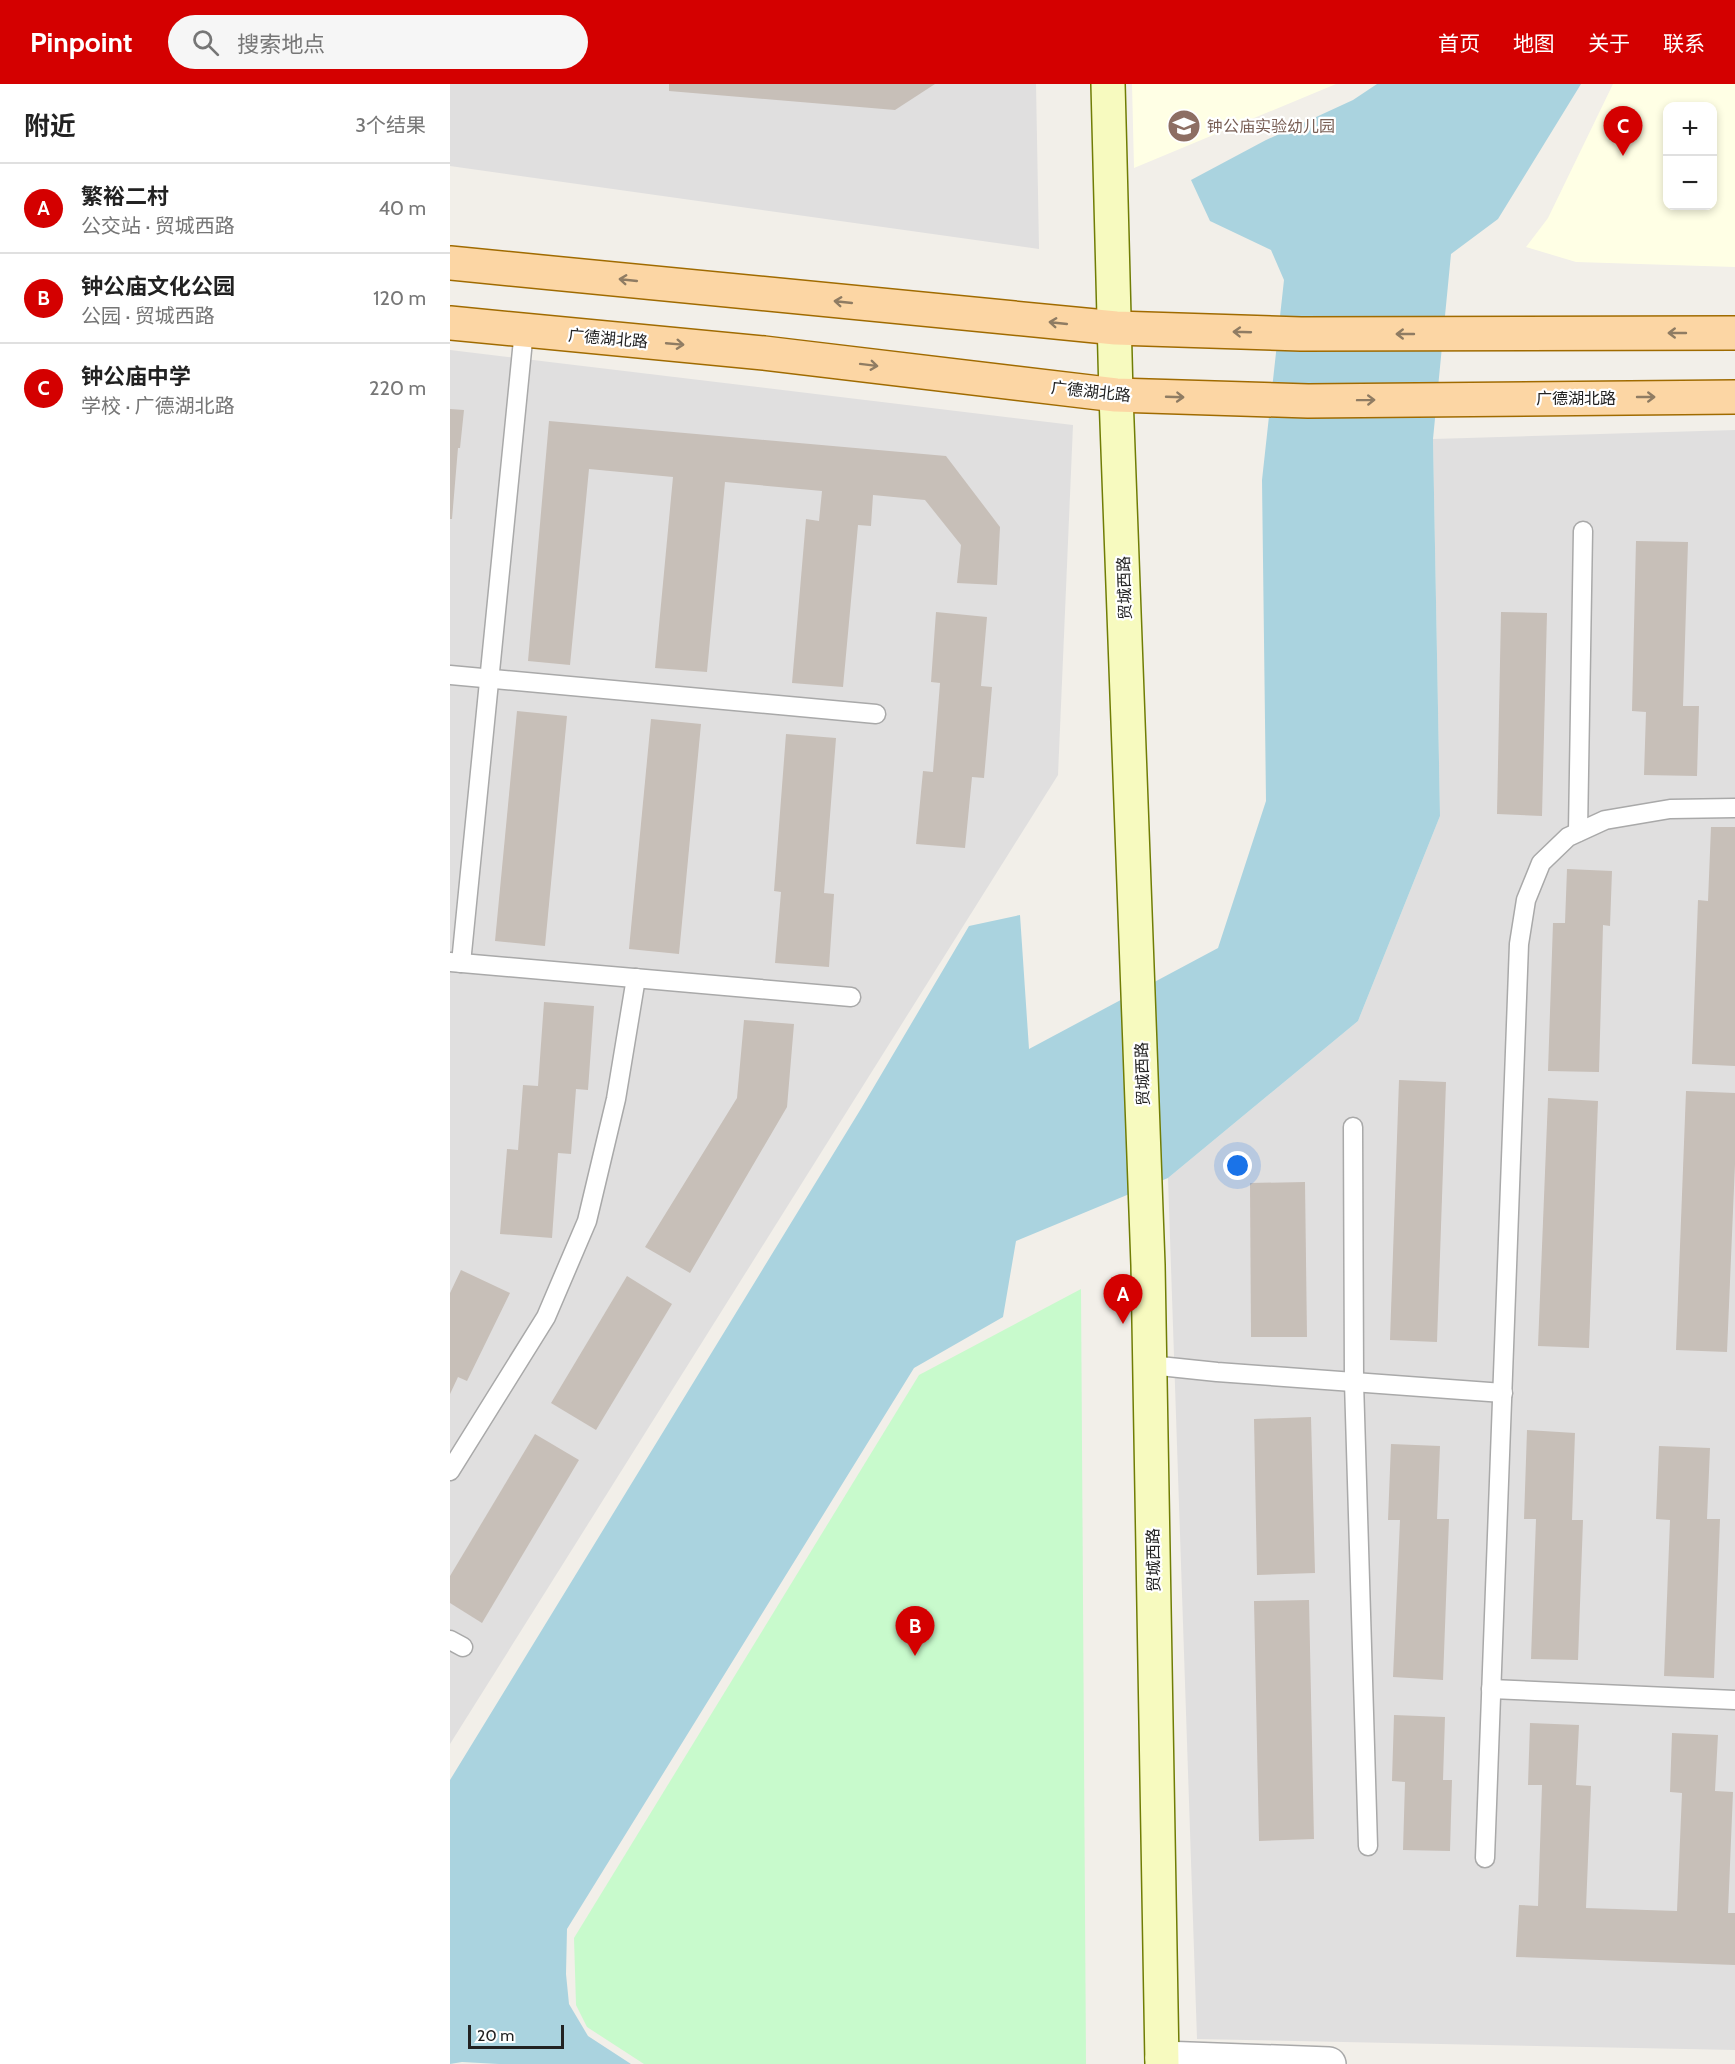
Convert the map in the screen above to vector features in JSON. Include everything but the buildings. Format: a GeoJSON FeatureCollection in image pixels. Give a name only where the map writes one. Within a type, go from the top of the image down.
{"type":"FeatureCollection","features":[{"type":"Feature","properties":{"kind":"main road","name":"贸城西路"},"geometry":{"type":"LineString","coordinates":[[1108,84],[1116,395],[1148,1265],[1162,2061]]}},
{"type":"Feature","properties":{"kind":"main road"},"geometry":{"type":"LineString","coordinates":[[450,263],[1116,328],[1301,334],[1735,333]]}},
{"type":"Feature","properties":{"kind":"main road","name":"广德湖北路"},"geometry":{"type":"LineString","coordinates":[[450,323],[764,353],[1116,395],[1308,401],[1735,397]]}},
{"type":"Feature","properties":{"kind":"street"},"geometry":{"type":"LineString","coordinates":[[1162,2061],[1329,2064]]}},
{"type":"Feature","properties":{"kind":"lane"},"geometry":{"type":"LineString","coordinates":[[524,330],[489,680],[455,963],[851,997]]}},
{"type":"Feature","properties":{"kind":"lane"},"geometry":{"type":"LineString","coordinates":[[1578,832],[1583,531]]}},
{"type":"Feature","properties":{"kind":"lane"},"geometry":{"type":"LineString","coordinates":[[450,675],[876,714]]}},
{"type":"Feature","properties":{"kind":"lane"},"geometry":{"type":"LineString","coordinates":[[1485,1858],[1519,944],[1526,900],[1541,863],[1568,837],[1605,820],[1670,809],[1735,808]]}},
{"type":"Feature","properties":{"kind":"lane"},"geometry":{"type":"LineString","coordinates":[[450,1471],[546,1317],[587,1221],[616,1099],[636,978]]}},
{"type":"Feature","properties":{"kind":"lane"},"geometry":{"type":"LineString","coordinates":[[1353,1127],[1354,1382],[1368,1846]]}},
{"type":"Feature","properties":{"kind":"lane"},"geometry":{"type":"LineString","coordinates":[[1150,1365],[1503,1393]]}},
{"type":"Feature","properties":{"kind":"lane"},"geometry":{"type":"LineString","coordinates":[[1491,1689],[1735,1700]]}},
{"type":"Feature","properties":{"kind":"shaded area"},"geometry":{"type":"Polygon","coordinates":[[[450,84],[1036,84],[1039,249],[450,166],[450,84]]]}},
{"type":"Feature","properties":{"kind":"shaded area","name":"钟公庙实验幼儿园"},"geometry":{"type":"Polygon","coordinates":[[[1132,84],[1336,84],[1134,168],[1132,84]]]}},
{"type":"Feature","properties":{"kind":"shaded area"},"geometry":{"type":"Polygon","coordinates":[[[1613,84],[1735,84],[1735,267],[1576,262],[1526,247],[1548,218],[1613,84]]]}},
{"type":"Feature","properties":{"kind":"shaded area"},"geometry":{"type":"Polygon","coordinates":[[[450,350],[1073,425],[1058,775],[450,1744],[450,350]]]}},
{"type":"Feature","properties":{"kind":"shaded area"},"geometry":{"type":"Polygon","coordinates":[[[1735,430],[1735,2050],[1197,2039],[1168,1178],[1358,1021],[1440,816],[1433,439],[1735,430]]]}},
{"type":"Feature","properties":{"kind":"green space"},"geometry":{"type":"Polygon","coordinates":[[[1081,1289],[1086,2064],[644,2064],[587,2027],[576,2005],[574,1938],[919,1375],[1081,1289]]]}},
{"type":"Feature","properties":{"kind":"water"},"geometry":{"type":"Polygon","coordinates":[[[1377,84],[1581,84],[1498,219],[1451,254],[1433,439],[1440,816],[1358,1021],[1168,1178],[1016,1241],[1003,1317],[914,1368],[567,1929],[566,1974],[569,2004],[588,2036],[631,2064],[462,2062],[450,2064],[450,1780],[862,1107],[969,926],[1020,915],[1029,1049],[1218,948],[1266,801],[1262,480],[1284,280],[1271,250],[1210,221],[1191,180],[1266,140],[1353,100],[1377,84]]]}},
{"type":"Feature","properties":{"kind":"place","name":"钟公庙实验幼儿园"},"geometry":{"type":"Point","coordinates":[1184,126]}},
{"type":"Feature","properties":{"kind":"place","name":"钟公庙中学"},"geometry":{"type":"Point","coordinates":[1623,156]}},
{"type":"Feature","properties":{"kind":"place","name":"繁裕二村"},"geometry":{"type":"Point","coordinates":[1123,1324]}},
{"type":"Feature","properties":{"kind":"place","name":"钟公庙文化公园"},"geometry":{"type":"Point","coordinates":[915,1656]}}]}
